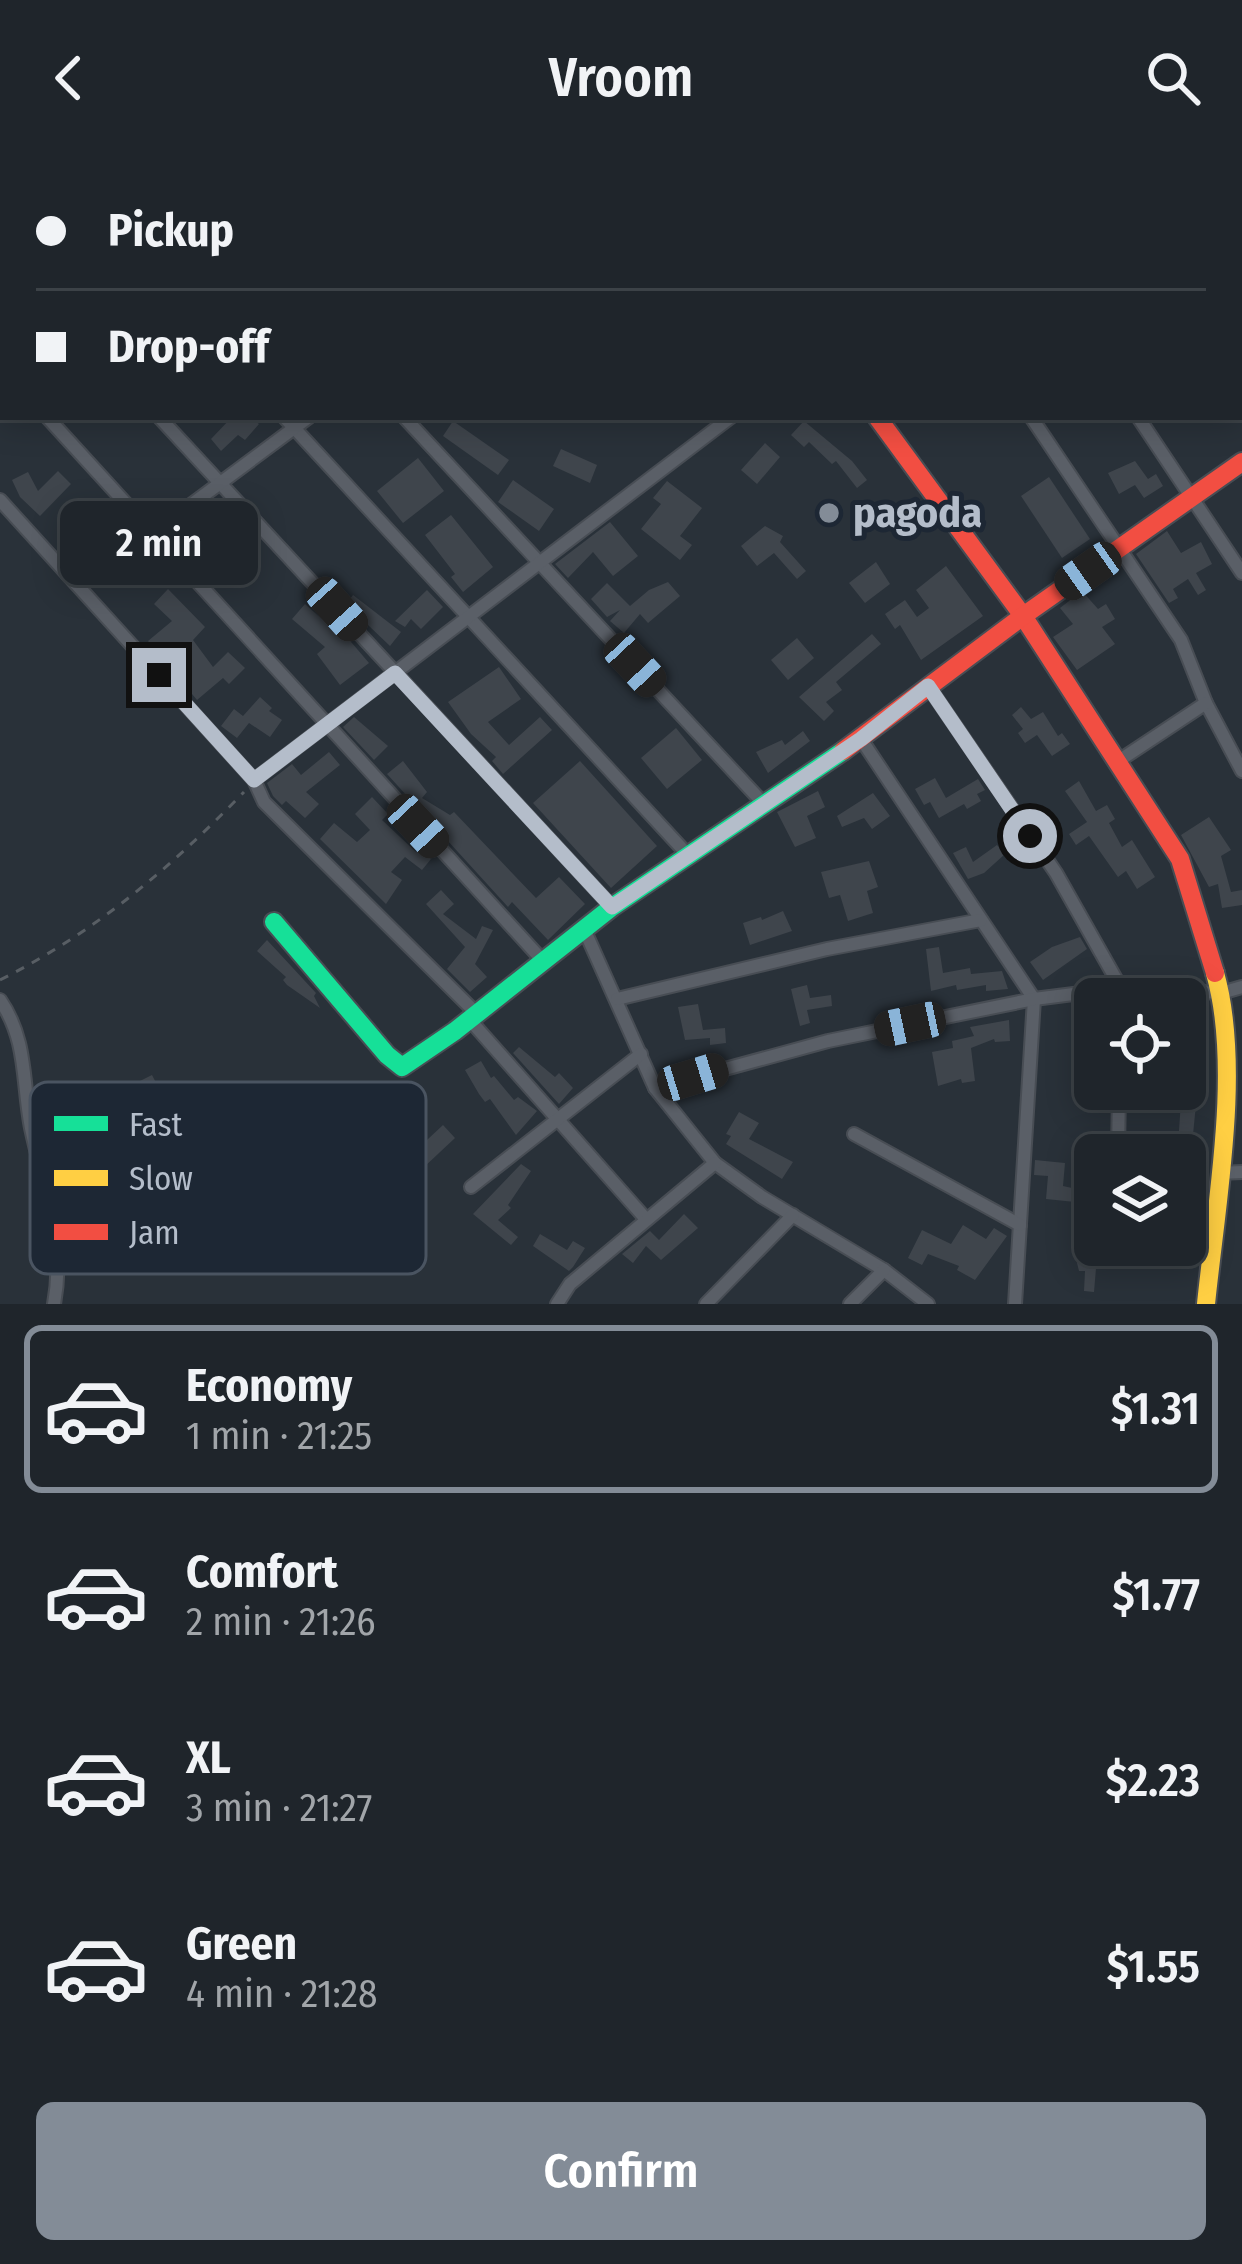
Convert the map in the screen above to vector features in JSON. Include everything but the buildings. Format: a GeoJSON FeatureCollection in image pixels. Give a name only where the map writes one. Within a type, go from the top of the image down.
{"type":"FeatureCollection","features":[{"type":"Feature","properties":{"kind":"street"},"geometry":{"type":"LineString","coordinates":[[50,420],[543,961]]}},
{"type":"Feature","properties":{"kind":"street"},"geometry":{"type":"LineString","coordinates":[[162,420],[612,907]]}},
{"type":"Feature","properties":{"kind":"street"},"geometry":{"type":"LineString","coordinates":[[407,420],[763,802]]}},
{"type":"Feature","properties":{"kind":"street"},"geometry":{"type":"LineString","coordinates":[[254,780],[726,420]]}},
{"type":"Feature","properties":{"kind":"street"},"geometry":{"type":"LineString","coordinates":[[879,420],[1023,616],[1180,859],[1222,993],[1228,1081],[1206,1304]]}},
{"type":"Feature","properties":{"kind":"street"},"geometry":{"type":"LineString","coordinates":[[1033,420],[1180,640],[1206,704],[1242,772]]}},
{"type":"Feature","properties":{"kind":"street"},"geometry":{"type":"LineString","coordinates":[[1140,420],[1242,573]]}},
{"type":"Feature","properties":{"kind":"street"},"geometry":{"type":"LineString","coordinates":[[153,533],[289,422],[688,854]]}},
{"type":"Feature","properties":{"kind":"street"},"geometry":{"type":"LineString","coordinates":[[274,922],[402,1067],[612,907],[861,739],[1023,616],[1242,462]]}},
{"type":"Feature","properties":{"kind":"street"},"geometry":{"type":"LineString","coordinates":[[0,500],[254,780],[273,811],[473,1017],[645,1218]]}},
{"type":"Feature","properties":{"kind":"street"},"geometry":{"type":"LineString","coordinates":[[928,686],[1056,873],[1112,978]]}},
{"type":"Feature","properties":{"kind":"street"},"geometry":{"type":"LineString","coordinates":[[1117,761],[1206,704]]}},
{"type":"Feature","properties":{"kind":"street"},"geometry":{"type":"LineString","coordinates":[[861,739],[1034,999],[1016,1304]]}},
{"type":"Feature","properties":{"kind":"street"},"geometry":{"type":"LineString","coordinates":[[617,999],[827,949],[981,920]]}},
{"type":"Feature","properties":{"kind":"street"},"geometry":{"type":"LineString","coordinates":[[584,928],[655,1088],[716,1163],[884,1270],[928,1304]]}},
{"type":"Feature","properties":{"kind":"street"},"geometry":{"type":"LineString","coordinates":[[1206,993],[1242,987]]}},
{"type":"Feature","properties":{"kind":"street"},"geometry":{"type":"LineString","coordinates":[[655,1088],[828,1041],[1034,999],[1074,997]]}},
{"type":"Feature","properties":{"kind":"street"},"geometry":{"type":"LineString","coordinates":[[0,1000],[22,1046],[30,1123]]}},
{"type":"Feature","properties":{"kind":"street"},"geometry":{"type":"LineString","coordinates":[[471,1187],[640,1054]]}},
{"type":"Feature","properties":{"kind":"street"},"geometry":{"type":"LineString","coordinates":[[854,1134],[1020,1225]]}},
{"type":"Feature","properties":{"kind":"street"},"geometry":{"type":"LineString","coordinates":[[556,1304],[570,1284],[716,1163]]}},
{"type":"Feature","properties":{"kind":"street"},"geometry":{"type":"LineString","coordinates":[[1219,1173],[1242,1172]]}},
{"type":"Feature","properties":{"kind":"street"},"geometry":{"type":"LineString","coordinates":[[706,1304],[793,1215]]}},
{"type":"Feature","properties":{"kind":"street"},"geometry":{"type":"LineString","coordinates":[[850,1304],[884,1270]]}},
{"type":"Feature","properties":{"kind":"street"},"geometry":{"type":"LineString","coordinates":[[54,1304],[58,1274]]}},
{"type":"Feature","properties":{"kind":"path"},"geometry":{"type":"LineString","coordinates":[[0,980],[45,959],[135,892],[192,846],[254,780]]}},
{"type":"Feature","properties":{"kind":"traffic: fast"},"geometry":{"type":"LineString","coordinates":[[274,922],[402,1067],[612,907],[843,751]]}},
{"type":"Feature","properties":{"kind":"traffic: slow"},"geometry":{"type":"LineString","coordinates":[[1206,1304],[1227,1093],[1223,1010],[1215,973]]}},
{"type":"Feature","properties":{"kind":"traffic: jam"},"geometry":{"type":"LineString","coordinates":[[879,420],[1023,616],[1180,859],[1215,973]]}},
{"type":"Feature","properties":{"kind":"traffic: jam"},"geometry":{"type":"LineString","coordinates":[[843,751],[1023,616],[1242,462]]}},
{"type":"Feature","properties":{"kind":"place","name":"pagoda"},"geometry":{"type":"Point","coordinates":[829,513]}},
{"type":"Feature","properties":{"kind":"route"},"geometry":{"type":"LineString","coordinates":[[159,675],[254,780],[395,673],[612,907],[861,739],[928,686],[1030,836]]}}]}
